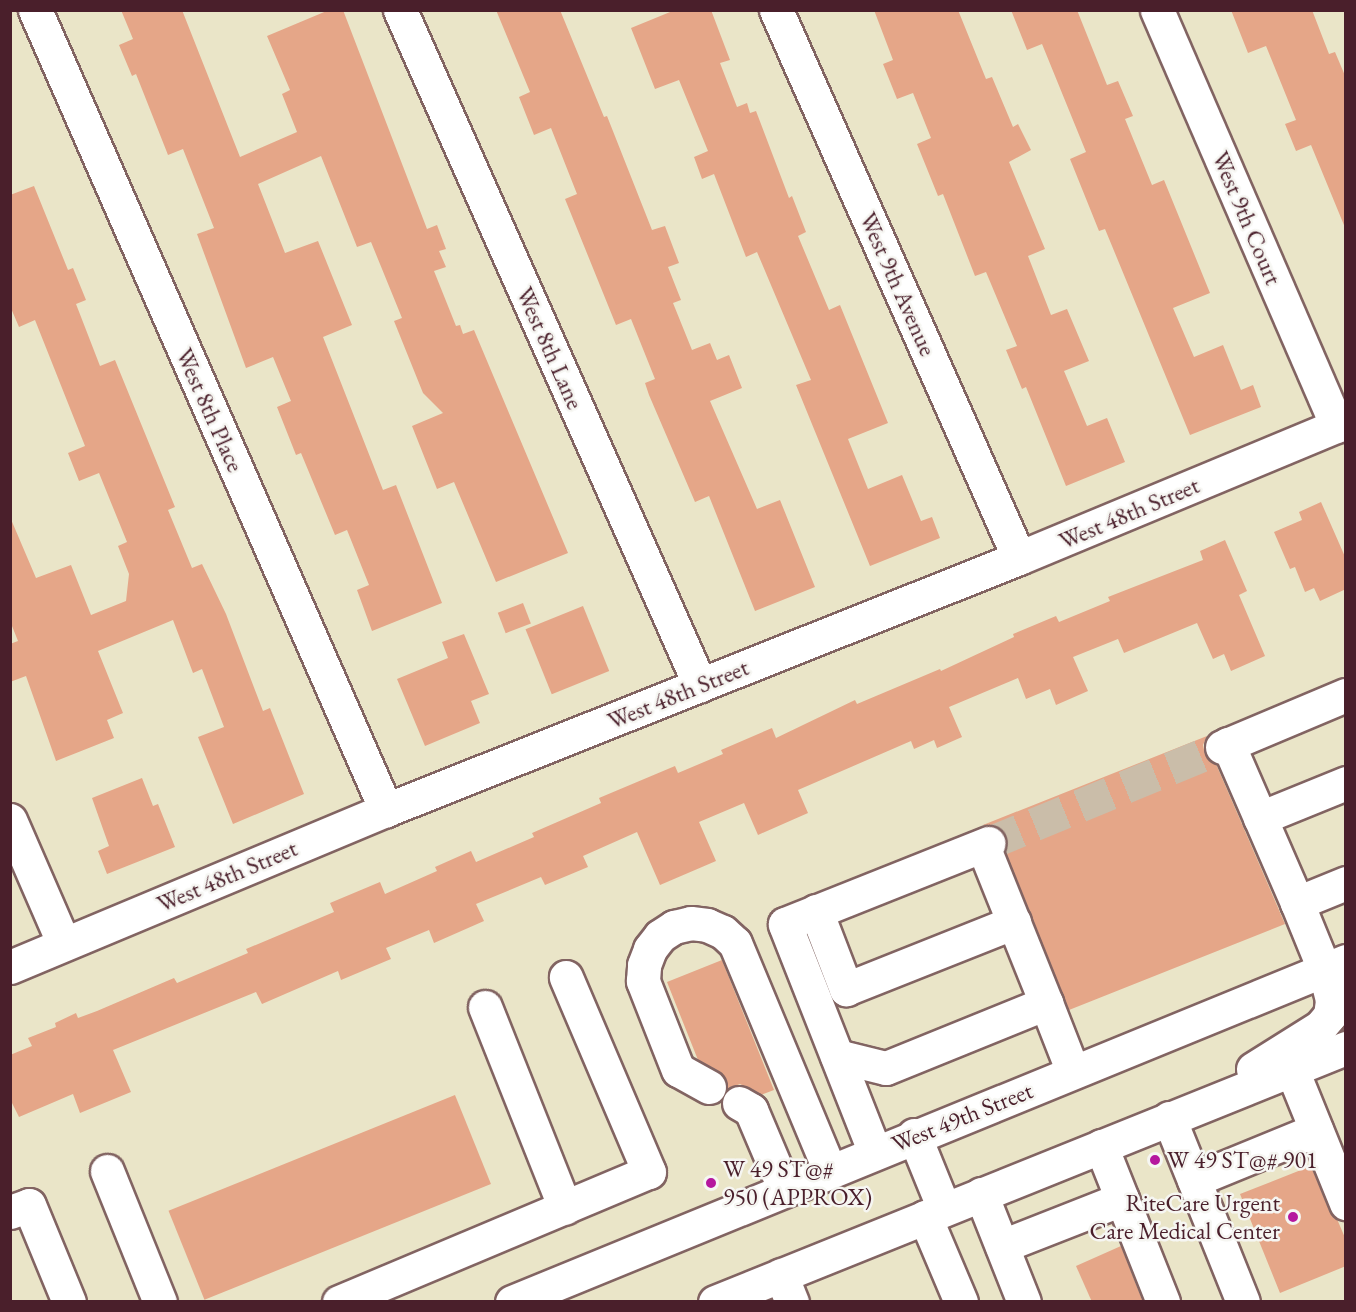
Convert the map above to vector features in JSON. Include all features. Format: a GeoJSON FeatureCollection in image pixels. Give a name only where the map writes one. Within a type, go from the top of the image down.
{"type":"FeatureCollection","features":[{"type":"Feature","properties":{"kind":"street","name":"West 8th Place"},"geometry":{"type":"LineString","coordinates":[[35,10],[386,810]]}},
{"type":"Feature","properties":{"kind":"street","name":"West 8th Lane"},"geometry":{"type":"LineString","coordinates":[[400,10],[700,685]]}},
{"type":"Feature","properties":{"kind":"street","name":"West 9th Avenue"},"geometry":{"type":"LineString","coordinates":[[776,10],[1019,558]]}},
{"type":"Feature","properties":{"kind":"street","name":"West 9th Court"},"geometry":{"type":"LineString","coordinates":[[1157,10],[1341,424]]}},
{"type":"Feature","properties":{"kind":"street","name":"West 48th Street"},"geometry":{"type":"LineString","coordinates":[[10,967],[386,810],[1019,558],[1341,424]]}},
{"type":"Feature","properties":{"kind":"street"},"geometry":{"type":"LineString","coordinates":[[1176,1116],[1320,1027],[1330,1015],[1335,965],[1297,903],[1225,745],[1346,695]]}},
{"type":"Feature","properties":{"kind":"street"},"geometry":{"type":"LineString","coordinates":[[1260,818],[1346,783]]}},
{"type":"Feature","properties":{"kind":"street"},"geometry":{"type":"LineString","coordinates":[[10,820],[64,944]]}},
{"type":"Feature","properties":{"kind":"street"},"geometry":{"type":"LineString","coordinates":[[961,1302],[935,1213],[837,1056],[785,924],[986,844],[1073,1072]]}},
{"type":"Feature","properties":{"kind":"street"},"geometry":{"type":"LineString","coordinates":[[1297,903],[1346,883]]}},
{"type":"Feature","properties":{"kind":"street"},"geometry":{"type":"LineString","coordinates":[[816,911],[846,989],[1014,922]]}},
{"type":"Feature","properties":{"kind":"street"},"geometry":{"type":"LineString","coordinates":[[709,1087],[678,1070],[643,981],[644,964],[650,949],[660,936],[674,927],[691,923],[707,925],[723,932],[735,943],[830,1171]]}},
{"type":"Feature","properties":{"kind":"street","name":"West 49th Street"},"geometry":{"type":"LineString","coordinates":[[512,1302],[1335,965]]}},
{"type":"Feature","properties":{"kind":"street"},"geometry":{"type":"LineString","coordinates":[[341,1301],[405,1289],[565,1208],[649,1172],[567,977]]}},
{"type":"Feature","properties":{"kind":"street"},"geometry":{"type":"LineString","coordinates":[[837,1056],[886,1068],[1046,1003]]}},
{"type":"Feature","properties":{"kind":"street"},"geometry":{"type":"LineString","coordinates":[[485,1007],[565,1208]]}},
{"type":"Feature","properties":{"kind":"street"},"geometry":{"type":"LineString","coordinates":[[723,1300],[787,1288],[935,1213],[1346,1048]]}},
{"type":"Feature","properties":{"kind":"street"},"geometry":{"type":"LineString","coordinates":[[886,1068],[876,1100],[893,1145]]}},
{"type":"Feature","properties":{"kind":"street"},"geometry":{"type":"LineString","coordinates":[[1292,1070],[1346,1203]]}},
{"type":"Feature","properties":{"kind":"street"},"geometry":{"type":"LineString","coordinates":[[740,1103],[752,1110],[785,1190]]}},
{"type":"Feature","properties":{"kind":"street"},"geometry":{"type":"LineString","coordinates":[[1176,1116],[1194,1180],[1244,1302]]}},
{"type":"Feature","properties":{"kind":"street"},"geometry":{"type":"LineString","coordinates":[[1194,1180],[1316,1131]]}},
{"type":"Feature","properties":{"kind":"street"},"geometry":{"type":"LineString","coordinates":[[1101,1146],[1163,1302]]}},
{"type":"Feature","properties":{"kind":"street"},"geometry":{"type":"LineString","coordinates":[[107,1171],[160,1302]]}},
{"type":"Feature","properties":{"kind":"street"},"geometry":{"type":"LineString","coordinates":[[981,1194],[1024,1302]]}},
{"type":"Feature","properties":{"kind":"street"},"geometry":{"type":"LineString","coordinates":[[1002,1246],[1122,1199]]}},
{"type":"Feature","properties":{"kind":"street"},"geometry":{"type":"LineString","coordinates":[[10,1212],[29,1205],[69,1302]]}},
{"type":"Feature","properties":{"kind":"building"},"geometry":{"type":"Polygon","coordinates":[[[121,10],[182,10],[240,157],[297,132],[282,94],[290,90],[267,36],[329,10],[343,10],[427,229],[437,225],[446,249],[439,251],[446,267],[434,271],[456,326],[460,325],[463,334],[474,330],[568,553],[496,582],[454,482],[437,489],[412,426],[443,413],[423,393],[394,321],[402,318],[371,242],[357,247],[321,156],[258,184],[285,253],[318,241],[352,325],[323,337],[383,490],[396,485],[442,603],[372,631],[357,590],[369,585],[347,530],[335,535],[301,453],[296,455],[277,407],[291,401],[273,357],[246,368],[197,234],[214,228],[183,149],[168,155],[136,74],[132,76],[119,45],[133,39],[121,10]]]}},
{"type":"Feature","properties":{"kind":"building"},"geometry":{"type":"Polygon","coordinates":[[[496,10],[560,10],[604,117],[607,116],[652,230],[665,226],[679,263],[668,267],[681,300],[673,303],[692,350],[710,343],[717,360],[729,355],[742,388],[710,401],[757,509],[780,500],[815,587],[755,611],[709,496],[695,502],[649,395],[645,383],[655,379],[631,319],[616,325],[565,199],[577,194],[551,128],[534,135],[519,97],[530,92],[496,10]]]}},
{"type":"Feature","properties":{"kind":"building"},"geometry":{"type":"Polygon","coordinates":[[[675,10],[711,10],[730,60],[720,63],[737,107],[747,103],[750,113],[756,111],[789,198],[792,196],[806,232],[798,236],[829,310],[840,305],[888,423],[848,439],[868,489],[902,475],[921,521],[932,517],[940,538],[870,566],[796,385],[811,380],[757,252],[746,257],[714,174],[702,179],[694,157],[708,151],[679,80],[655,89],[631,28],[675,10]]]}},
{"type":"Feature","properties":{"kind":"building"},"geometry":{"type":"Polygon","coordinates":[[[874,10],[958,10],[986,79],[992,77],[1013,127],[1018,124],[1031,150],[1009,162],[1045,249],[1028,256],[1051,315],[1067,309],[1089,361],[1064,371],[1087,426],[1107,418],[1125,462],[1066,486],[1026,387],[1022,389],[1006,350],[1017,346],[986,272],[975,276],[943,194],[938,196],[917,144],[931,138],[913,93],[897,99],[883,64],[893,60],[874,10]]]}},
{"type":"Feature","properties":{"kind":"building"},"geometry":{"type":"Polygon","coordinates":[[[1011,10],[1077,10],[1107,85],[1118,81],[1133,116],[1125,119],[1152,185],[1164,180],[1210,293],[1173,308],[1194,357],[1223,345],[1241,390],[1253,385],[1261,407],[1190,435],[1105,229],[1099,231],[1070,159],[1086,152],[1042,44],[1027,50],[1011,10]]]}},
{"type":"Feature","properties":{"kind":"building"},"geometry":{"type":"Polygon","coordinates":[[[1231,10],[1312,10],[1329,54],[1335,52],[1346,78],[1346,230],[1311,145],[1296,151],[1285,124],[1296,120],[1266,46],[1248,53],[1231,10]]]}},
{"type":"Feature","properties":{"kind":"building"},"geometry":{"type":"Polygon","coordinates":[[[34,186],[68,270],[73,268],[86,300],[76,304],[100,366],[115,360],[175,507],[168,510],[192,568],[202,564],[226,614],[263,711],[270,708],[304,794],[233,824],[198,737],[224,727],[202,669],[193,673],[173,620],[98,651],[123,713],[107,720],[114,738],[56,761],[26,676],[10,682],[10,644],[18,641],[10,621],[10,517],[36,578],[71,565],[91,615],[126,601],[129,574],[118,546],[127,542],[99,473],[79,481],[68,453],[85,446],[35,320],[19,327],[10,306],[10,195],[34,186]]]}},
{"type":"Feature","properties":{"kind":"building"},"geometry":{"type":"Polygon","coordinates":[[[1321,502],[1346,559],[1346,589],[1320,601],[1314,588],[1305,592],[1295,567],[1290,569],[1274,532],[1302,520],[1299,512],[1321,502]]]}},
{"type":"Feature","properties":{"kind":"building"},"geometry":{"type":"Polygon","coordinates":[[[1225,540],[1247,591],[1239,595],[1265,656],[1231,671],[1224,654],[1213,659],[1197,623],[1124,653],[1118,639],[1073,657],[1088,691],[1056,705],[1050,689],[1026,699],[1018,678],[949,707],[962,737],[937,748],[934,740],[914,749],[911,741],[798,790],[808,813],[758,835],[744,803],[699,822],[716,861],[660,885],[637,832],[583,856],[588,867],[545,885],[541,877],[476,904],[484,921],[434,943],[429,930],[386,948],[391,959],[341,980],[338,971],[262,1004],[256,992],[113,1050],[131,1092],[80,1113],[73,1094],[19,1117],[10,1099],[10,1055],[32,1046],[28,1038],[56,1027],[55,1023],[76,1013],[78,1018],[174,978],[177,983],[248,953],[246,949],[334,912],[330,903],[380,882],[385,894],[437,871],[435,867],[471,851],[476,862],[534,837],[532,833],[601,803],[599,798],[675,766],[678,773],[723,754],[721,750],[772,728],[776,738],[855,700],[857,704],[940,669],[941,671],[1014,637],[1013,634],[1056,616],[1059,622],[1110,601],[1108,597],[1203,560],[1200,551],[1225,540]]]}},
{"type":"Feature","properties":{"kind":"building"},"geometry":{"type":"Polygon","coordinates":[[[523,603],[531,624],[506,633],[498,613],[523,603]]]}},
{"type":"Feature","properties":{"kind":"building"},"geometry":{"type":"Polygon","coordinates":[[[583,606],[609,671],[552,694],[526,629],[583,606]]]}},
{"type":"Feature","properties":{"kind":"building"},"geometry":{"type":"Polygon","coordinates":[[[464,634],[489,694],[471,701],[480,723],[425,746],[397,679],[448,658],[442,642],[464,634]]]}},
{"type":"Feature","properties":{"kind":"building"},"geometry":{"type":"Polygon","coordinates":[[[1207,736],[1203,745],[1205,754],[1216,764],[1285,924],[1069,1010],[1005,851],[1006,836],[1000,828],[983,825],[1207,736]]]}},
{"type":"Feature","properties":{"kind":"building"},"geometry":{"type":"Polygon","coordinates":[[[142,778],[153,806],[158,804],[175,847],[107,874],[98,851],[109,846],[92,798],[142,778]]]}},
{"type":"Feature","properties":{"kind":"building"},"geometry":{"type":"Polygon","coordinates":[[[722,960],[774,1090],[761,1095],[740,1084],[727,1089],[725,1077],[698,1060],[667,982],[722,960]]]}},
{"type":"Feature","properties":{"kind":"building"},"geometry":{"type":"Polygon","coordinates":[[[455,1095],[491,1184],[204,1300],[169,1211],[455,1095]]]}},
{"type":"Feature","properties":{"kind":"building","name":"RiteCare Urgent Care Medical Center"},"geometry":{"type":"Polygon","coordinates":[[[1311,1166],[1329,1210],[1337,1219],[1346,1240],[1346,1266],[1280,1293],[1240,1194],[1311,1166]]]}},
{"type":"Feature","properties":{"kind":"building"},"geometry":{"type":"Polygon","coordinates":[[[1121,1246],[1143,1302],[1092,1302],[1076,1266],[1121,1246]]]}},
{"type":"Feature","properties":{"kind":"tunnel"},"geometry":{"type":"LineString","coordinates":[[989,843],[1222,747]]}},
{"type":"Feature","properties":{"kind":"place","name":"W 49 ST@# 901"},"geometry":{"type":"Point","coordinates":[1155,1160]}},
{"type":"Feature","properties":{"kind":"place","name":"W 49 ST@# 950 (APPROX)"},"geometry":{"type":"Point","coordinates":[711,1183]}},
{"type":"Feature","properties":{"kind":"place","name":"RiteCare Urgent Care Medical Center"},"geometry":{"type":"Point","coordinates":[1293,1217]}}]}
